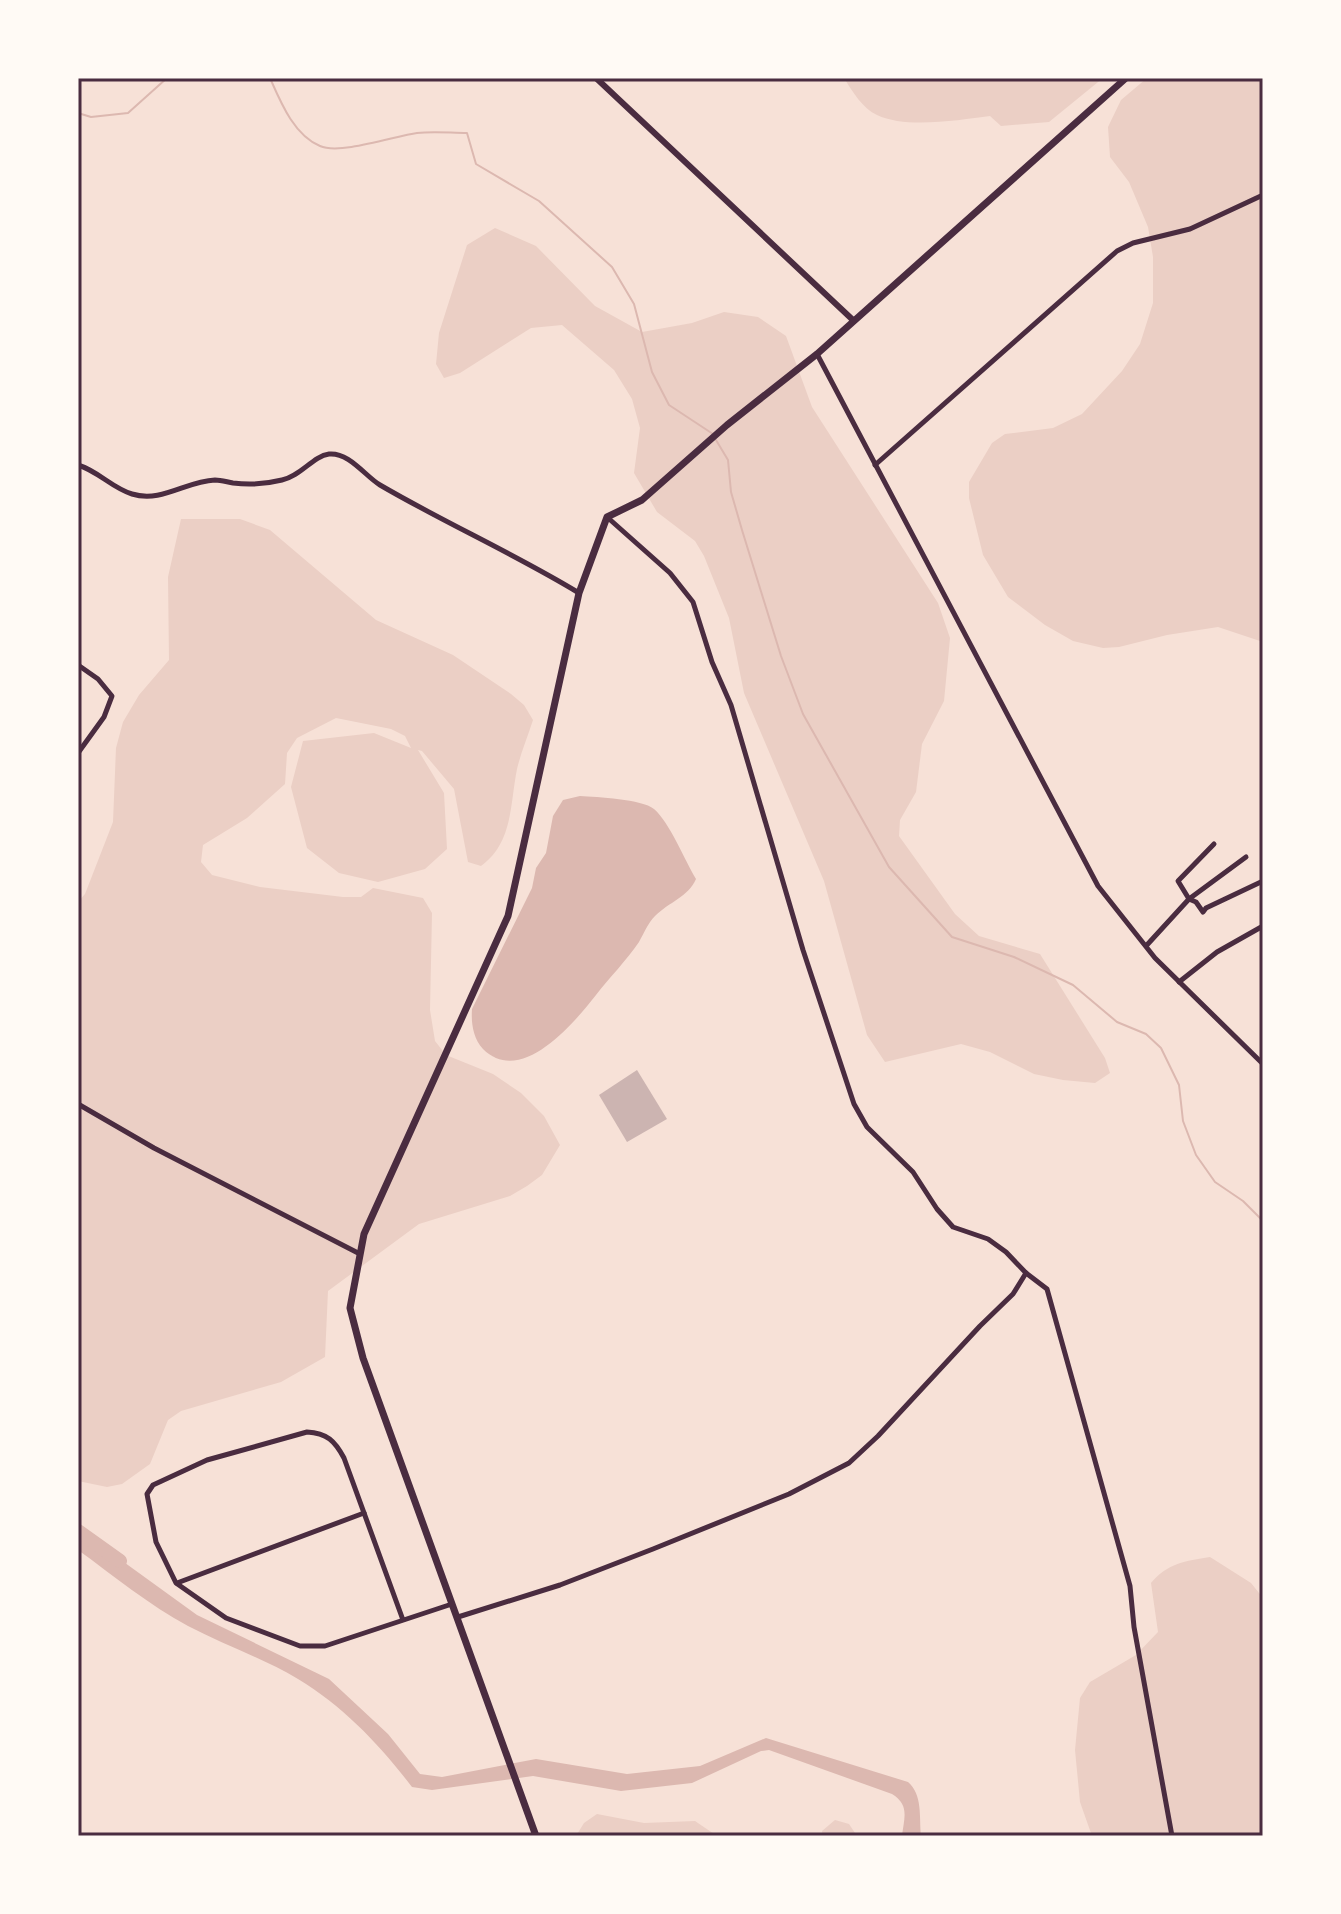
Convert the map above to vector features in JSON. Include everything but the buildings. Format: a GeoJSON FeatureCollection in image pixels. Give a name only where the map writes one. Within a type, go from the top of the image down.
{"type":"FeatureCollection","features":[{"type":"Feature","properties":{"kind":"main road"},"geometry":{"type":"LineString","coordinates":[[536,1836],[363,1358],[350,1308],[364,1234],[508,916],[579,593],[607,517],[642,500],[727,425],[817,354],[1126,78]]}},
{"type":"Feature","properties":{"kind":"street"},"geometry":{"type":"LineString","coordinates":[[596,78],[854,321]]}},
{"type":"Feature","properties":{"kind":"street"},"geometry":{"type":"LineString","coordinates":[[875,465],[1117,251],[1133,243],[1190,229],[1263,195]]}},
{"type":"Feature","properties":{"kind":"street"},"geometry":{"type":"LineString","coordinates":[[817,354],[1098,886],[1179,982],[1263,1064]]}},
{"type":"Feature","properties":{"kind":"street"},"geometry":{"type":"LineString","coordinates":[[78,465],[132,494],[148,496],[164,495],[216,480],[254,484],[278,481],[295,477],[317,458],[338,455],[376,483],[538,568],[579,593]]}},
{"type":"Feature","properties":{"kind":"street"},"geometry":{"type":"LineString","coordinates":[[607,517],[670,573],[693,602],[712,662],[731,705],[803,950],[854,1104],[867,1127],[913,1172],[953,1227],[988,1239],[1047,1289],[1130,1586],[1134,1627],[1172,1836]]}},
{"type":"Feature","properties":{"kind":"street"},"geometry":{"type":"LineString","coordinates":[[78,665],[98,679],[112,696],[104,717],[78,753]]}},
{"type":"Feature","properties":{"kind":"street"},"geometry":{"type":"LineString","coordinates":[[1214,844],[1178,881],[1189,899],[1196,902],[1203,912],[1263,881]]}},
{"type":"Feature","properties":{"kind":"street"},"geometry":{"type":"LineString","coordinates":[[1146,946],[1189,899],[1246,857]]}},
{"type":"Feature","properties":{"kind":"street"},"geometry":{"type":"LineString","coordinates":[[1179,982],[1217,952],[1263,926]]}},
{"type":"Feature","properties":{"kind":"street"},"geometry":{"type":"LineString","coordinates":[[78,1104],[154,1148],[360,1254]]}},
{"type":"Feature","properties":{"kind":"street"},"geometry":{"type":"LineString","coordinates":[[458,1617],[560,1585],[653,1549],[789,1494],[849,1463],[1013,1294],[1026,1273]]}},
{"type":"Feature","properties":{"kind":"street"},"geometry":{"type":"LineString","coordinates":[[403,1620],[337,1445],[320,1432],[307,1432],[207,1460],[153,1485],[147,1494],[156,1542],[176,1583],[226,1618],[300,1646],[325,1646],[453,1604]]}},
{"type":"Feature","properties":{"kind":"street"},"geometry":{"type":"LineString","coordinates":[[176,1583],[364,1513]]}},
{"type":"Feature","properties":{"kind":"shaded area"},"geometry":{"type":"Polygon","coordinates":[[[844,78],[1103,78],[1049,122],[1001,126],[990,116],[933,122],[889,119],[867,109],[844,78]]]}},
{"type":"Feature","properties":{"kind":"shaded area"},"geometry":{"type":"Polygon","coordinates":[[[1147,78],[1263,78],[1263,642],[1218,627],[1119,647],[1103,648],[1073,641],[1045,625],[1008,597],[983,555],[969,498],[969,482],[992,443],[1005,434],[1053,428],[1082,414],[1122,371],[1140,344],[1153,303],[1153,257],[1148,227],[1129,182],[1110,157],[1108,127],[1121,100],[1147,78]]]}},
{"type":"Feature","properties":{"kind":"shaded area"},"geometry":{"type":"Polygon","coordinates":[[[495,228],[536,246],[595,306],[642,332],[692,323],[724,312],[758,317],[786,336],[812,407],[938,603],[950,638],[944,701],[922,744],[916,792],[900,820],[899,836],[955,914],[979,936],[1040,954],[1105,1058],[1110,1073],[1095,1083],[1063,1080],[1034,1074],[990,1052],[961,1044],[885,1062],[867,1035],[824,881],[744,693],[729,618],[704,556],[695,541],[657,512],[634,473],[640,428],[632,399],[614,370],[562,325],[531,328],[460,373],[444,378],[436,364],[439,333],[467,245],[495,228]]]}},
{"type":"Feature","properties":{"kind":"shaded area"},"geometry":{"type":"Polygon","coordinates":[[[181,519],[240,519],[270,530],[376,620],[453,655],[524,705],[533,720],[517,769],[505,834],[491,857],[481,866],[468,862],[454,789],[418,750],[444,793],[447,849],[425,869],[378,882],[339,873],[307,848],[291,787],[303,741],[374,733],[411,748],[405,736],[391,729],[336,718],[297,738],[287,753],[285,784],[247,818],[203,845],[201,862],[212,875],[260,887],[343,897],[361,897],[373,888],[423,898],[432,913],[430,1010],[435,1041],[446,1055],[493,1074],[521,1093],[544,1116],[560,1145],[542,1175],[527,1186],[510,1196],[419,1224],[328,1291],[325,1357],[281,1382],[181,1411],[168,1420],[150,1464],[122,1484],[107,1487],[78,1481],[78,902],[85,894],[113,822],[116,748],[123,722],[139,695],[169,660],[168,577],[181,519]]]}},
{"type":"Feature","properties":{"kind":"shaded area"},"geometry":{"type":"Polygon","coordinates":[[[580,796],[630,801],[654,809],[671,832],[696,879],[683,895],[653,919],[629,956],[561,1034],[530,1056],[514,1061],[498,1059],[483,1049],[477,1040],[472,1025],[472,1009],[532,888],[536,868],[546,853],[553,816],[563,800],[580,796]]]}},
{"type":"Feature","properties":{"kind":"shaded area"},"geometry":{"type":"Polygon","coordinates":[[[78,1533],[197,1615],[329,1679],[388,1734],[420,1774],[442,1777],[536,1759],[627,1774],[700,1766],[766,1738],[908,1782],[918,1800],[921,1836],[902,1836],[904,1807],[892,1794],[769,1750],[692,1783],[621,1791],[533,1776],[432,1790],[412,1787],[374,1741],[331,1702],[285,1671],[202,1633],[159,1609],[78,1550],[78,1533]]]}},
{"type":"Feature","properties":{"kind":"shaded area"},"geometry":{"type":"Polygon","coordinates":[[[1210,1557],[1251,1583],[1263,1598],[1263,1836],[1092,1836],[1080,1802],[1075,1750],[1080,1698],[1090,1682],[1136,1655],[1158,1632],[1151,1583],[1157,1576],[1171,1567],[1210,1557]]]}},
{"type":"Feature","properties":{"kind":"shaded area"},"geometry":{"type":"Polygon","coordinates":[[[597,1814],[644,1823],[695,1821],[717,1836],[576,1836],[584,1823],[597,1814]]]}},
{"type":"Feature","properties":{"kind":"shaded area"},"geometry":{"type":"Polygon","coordinates":[[[835,1820],[849,1824],[857,1836],[823,1836],[822,1831],[835,1820]]]}},
{"type":"Feature","properties":{"kind":"waterway"},"geometry":{"type":"LineString","coordinates":[[78,113],[91,117],[128,113],[167,78]]}},
{"type":"Feature","properties":{"kind":"waterway"},"geometry":{"type":"LineString","coordinates":[[270,78],[296,126],[320,146],[354,147],[423,132],[467,133],[476,164],[539,201],[612,267],[634,304],[652,372],[669,405],[713,434]]}},
{"type":"Feature","properties":{"kind":"waterway"},"geometry":{"type":"LineString","coordinates":[[716,440],[728,460],[731,492],[742,530],[781,656],[803,714],[889,867],[952,937],[1014,957],[1073,985],[1117,1022],[1146,1034],[1161,1048],[1179,1085],[1183,1121],[1196,1155],[1215,1182],[1243,1201],[1263,1221]]}},
{"type":"Feature","properties":{"kind":"waterway"},"geometry":{"type":"LineString","coordinates":[[78,1531],[120,1561]]}}]}
